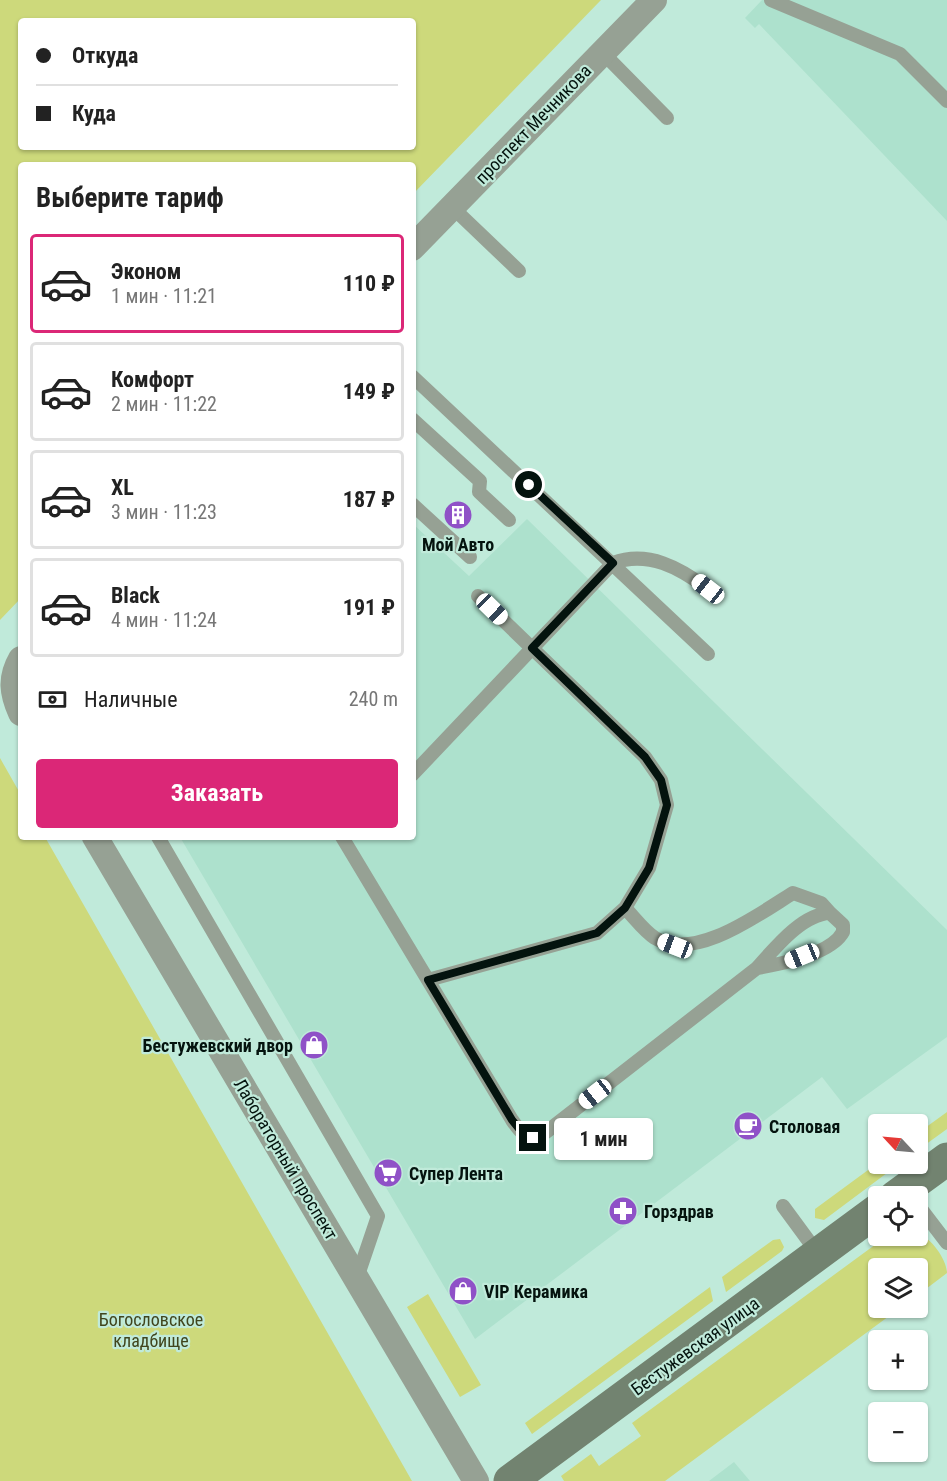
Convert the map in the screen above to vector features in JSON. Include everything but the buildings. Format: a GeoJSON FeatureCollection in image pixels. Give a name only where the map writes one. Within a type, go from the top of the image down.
{"type":"FeatureCollection","features":[{"type":"Feature","properties":{"kind":"street","name":"проспект Мечникова"},"geometry":{"type":"LineString","coordinates":[[416,244],[654,0]]}},
{"type":"Feature","properties":{"kind":"street"},"geometry":{"type":"LineString","coordinates":[[11,670],[14,697],[18,706]]}},
{"type":"Feature","properties":{"kind":"street","name":"Лабораторный проспект"},"geometry":{"type":"LineString","coordinates":[[96,840],[476,1481]]}},
{"type":"Feature","properties":{"kind":"street"},"geometry":{"type":"LineString","coordinates":[[919,1186],[947,1159]]}},
{"type":"Feature","properties":{"kind":"street","name":"Бестужевская улица"},"geometry":{"type":"LineString","coordinates":[[510,1481],[868,1217]]}},
{"type":"Feature","properties":{"kind":"lane"},"geometry":{"type":"LineString","coordinates":[[771,0],[900,54],[947,101]]}},
{"type":"Feature","properties":{"kind":"lane"},"geometry":{"type":"LineString","coordinates":[[603,53],[667,118]]}},
{"type":"Feature","properties":{"kind":"lane"},"geometry":{"type":"LineString","coordinates":[[452,207],[519,271]]}},
{"type":"Feature","properties":{"kind":"lane"},"geometry":{"type":"LineString","coordinates":[[416,380],[708,654]]}},
{"type":"Feature","properties":{"kind":"lane"},"geometry":{"type":"LineString","coordinates":[[416,423],[480,481],[479,492],[509,520]]}},
{"type":"Feature","properties":{"kind":"lane"},"geometry":{"type":"LineString","coordinates":[[416,508],[470,557]]}},
{"type":"Feature","properties":{"kind":"lane"},"geometry":{"type":"LineString","coordinates":[[416,771],[613,563],[637,558],[657,560],[695,579],[708,589]]}},
{"type":"Feature","properties":{"kind":"lane"},"geometry":{"type":"LineString","coordinates":[[428,980],[597,933],[625,908],[649,868],[667,805],[661,780],[645,757],[478,596]]}},
{"type":"Feature","properties":{"kind":"lane"},"geometry":{"type":"LineString","coordinates":[[160,840],[378,1216],[357,1278]]}},
{"type":"Feature","properties":{"kind":"lane"},"geometry":{"type":"LineString","coordinates":[[349,840],[428,980],[512,1120],[525,1136],[533,1138],[541,1136],[757,968],[777,946],[813,917],[830,914]]}},
{"type":"Feature","properties":{"kind":"lane"},"geometry":{"type":"LineString","coordinates":[[625,908],[654,937],[675,946],[698,942],[738,927],[793,893],[821,903],[843,925],[843,932],[833,944],[787,963],[757,968]]}},
{"type":"Feature","properties":{"kind":"lane"},"geometry":{"type":"LineString","coordinates":[[783,1206],[819,1255]]}},
{"type":"Feature","properties":{"kind":"lane"},"geometry":{"type":"LineString","coordinates":[[928,1221],[947,1243]]}},
{"type":"Feature","properties":{"kind":"shaded area"},"geometry":{"type":"Polygon","coordinates":[[[762,0],[947,0],[947,221],[759,24],[755,28],[745,18],[762,0]]]}},
{"type":"Feature","properties":{"kind":"shaded area"},"geometry":{"type":"Polygon","coordinates":[[[527,519],[947,930],[947,1037],[847,1109],[822,1077],[475,1339],[182,840],[416,840],[416,527],[469,576],[527,519]]]}},
{"type":"Feature","properties":{"kind":"shaded area"},"geometry":{"type":"Polygon","coordinates":[[[734,1462],[750,1481],[709,1481],[734,1462]]]}},
{"type":"Feature","properties":{"kind":"green space"},"geometry":{"type":"Polygon","coordinates":[[[0,0],[601,0],[416,191],[416,162],[18,162],[18,601],[0,620],[0,0]]]}},
{"type":"Feature","properties":{"kind":"green space","name":"Богословское кладбище"},"geometry":{"type":"Polygon","coordinates":[[[0,758],[18,790],[18,840],[47,840],[412,1481],[0,1481],[0,758]]]}},
{"type":"Feature","properties":{"kind":"green space"},"geometry":{"type":"Polygon","coordinates":[[[947,1112],[947,1129],[928,1143],[928,1126],[947,1112]]]}},
{"type":"Feature","properties":{"kind":"green space"},"geometry":{"type":"Polygon","coordinates":[[[868,1170],[868,1174],[886,1174],[824,1220],[815,1218],[815,1209],[868,1170]]]}},
{"type":"Feature","properties":{"kind":"green space"},"geometry":{"type":"Polygon","coordinates":[[[780,1239],[784,1247],[782,1251],[726,1292],[722,1277],[773,1240],[780,1239]]]}},
{"type":"Feature","properties":{"kind":"green space"},"geometry":{"type":"Polygon","coordinates":[[[928,1240],[944,1262],[947,1273],[928,1287],[928,1258],[868,1258],[868,1318],[886,1318],[665,1481],[564,1481],[561,1476],[591,1454],[599,1466],[641,1436],[632,1423],[873,1246],[928,1246],[928,1240]]]}},
{"type":"Feature","properties":{"kind":"green space"},"geometry":{"type":"Polygon","coordinates":[[[710,1287],[713,1301],[532,1434],[525,1423],[710,1287]]]}},
{"type":"Feature","properties":{"kind":"green space"},"geometry":{"type":"Polygon","coordinates":[[[428,1294],[481,1385],[460,1397],[407,1307],[428,1294]]]}},
{"type":"Feature","properties":{"kind":"place","name":"Мой Авто"},"geometry":{"type":"Point","coordinates":[458,515]}},
{"type":"Feature","properties":{"kind":"place","name":"Бестужевский двор"},"geometry":{"type":"Point","coordinates":[314,1045]}},
{"type":"Feature","properties":{"kind":"place","name":"Столовая"},"geometry":{"type":"Point","coordinates":[748,1126]}},
{"type":"Feature","properties":{"kind":"place","name":"Супер Лента"},"geometry":{"type":"Point","coordinates":[388,1173]}},
{"type":"Feature","properties":{"kind":"place","name":"Горздрав"},"geometry":{"type":"Point","coordinates":[623,1211]}},
{"type":"Feature","properties":{"kind":"place","name":"VIP Керамика"},"geometry":{"type":"Point","coordinates":[463,1291]}},
{"type":"Feature","properties":{"kind":"route"},"geometry":{"type":"LineString","coordinates":[[529,485],[613,563],[532,648],[645,757],[661,780],[667,805],[649,868],[625,908],[597,933],[428,980],[512,1120],[525,1136],[533,1138]]}}]}
